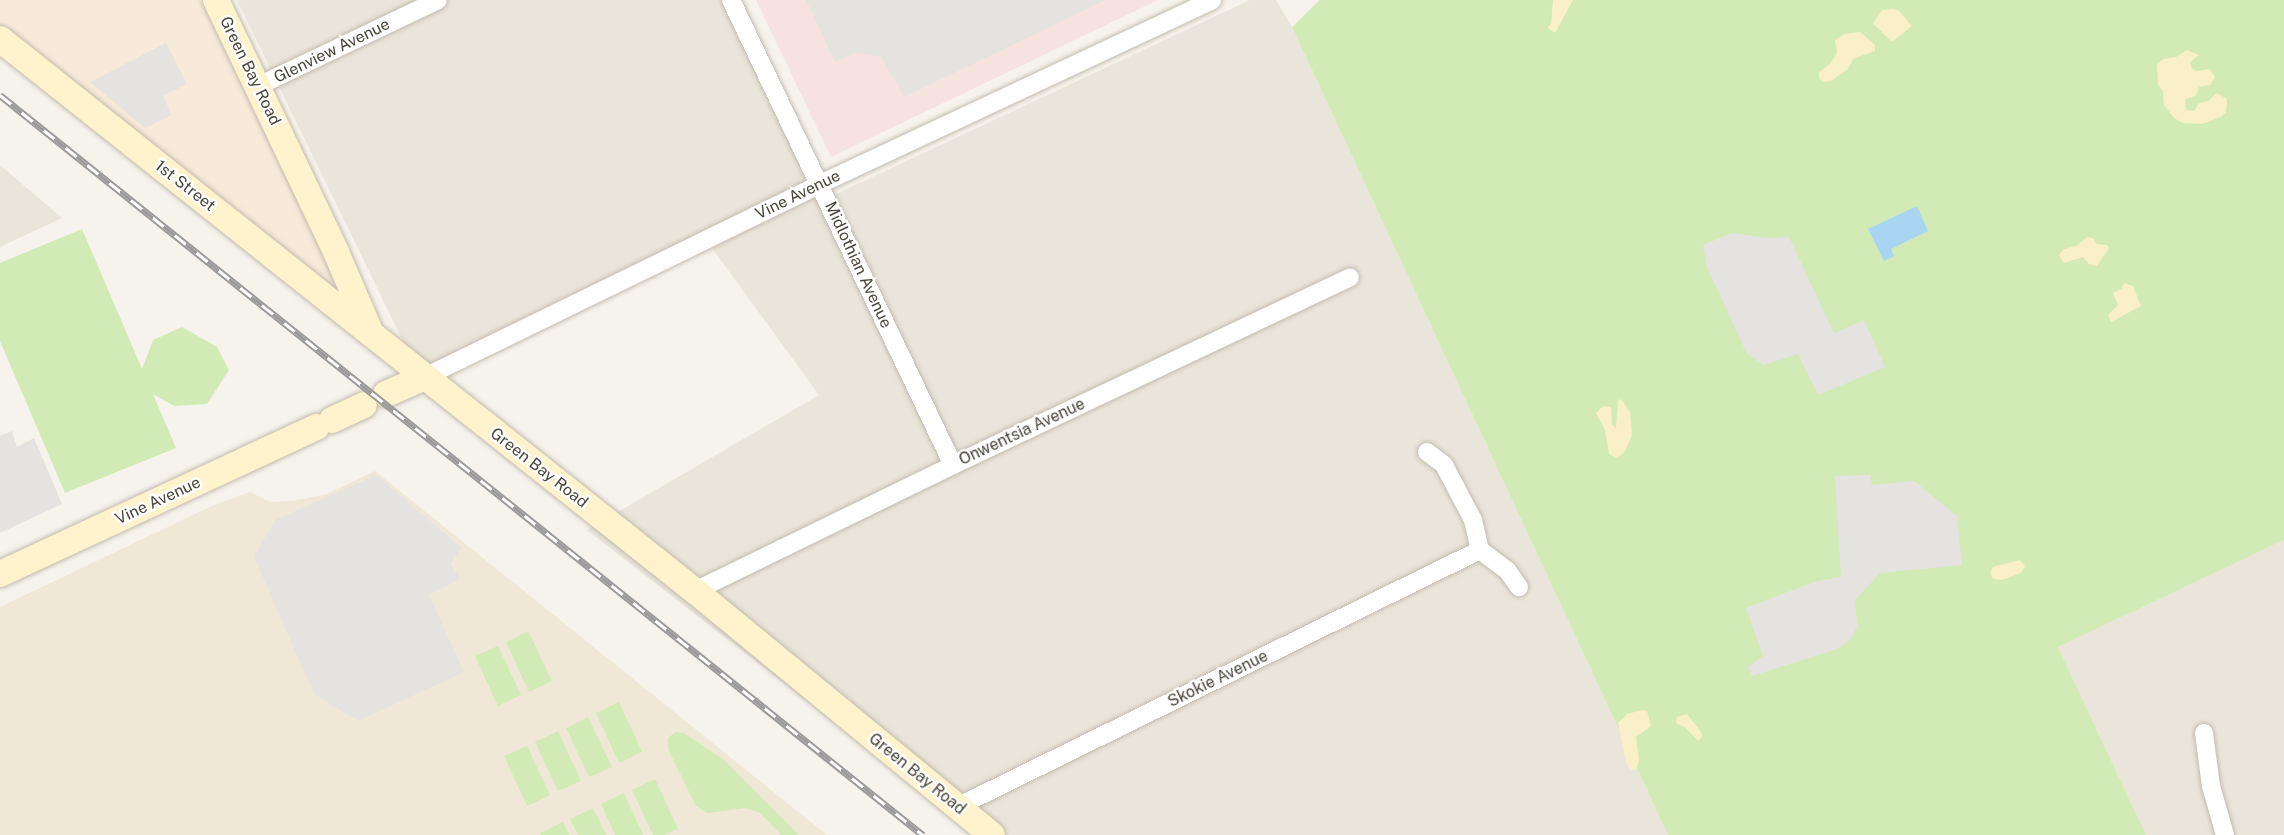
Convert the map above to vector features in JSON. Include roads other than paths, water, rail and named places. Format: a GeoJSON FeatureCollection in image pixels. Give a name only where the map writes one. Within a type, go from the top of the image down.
{"type":"FeatureCollection","features":[{"type":"Feature","properties":{"kind":"main road","name":"Green Bay Road"},"geometry":{"type":"LineString","coordinates":[[216,0],[336,252],[370,332],[695,591],[992,835]]}},
{"type":"Feature","properties":{"kind":"main road","name":"1st Street"},"geometry":{"type":"LineString","coordinates":[[0,39],[370,332]]}},
{"type":"Feature","properties":{"kind":"main road","name":"Vine Avenue"},"geometry":{"type":"LineString","coordinates":[[0,574],[425,377]]}},
{"type":"Feature","properties":{"kind":"street","name":"Glenview Avenue"},"geometry":{"type":"LineString","coordinates":[[258,86],[438,0]]}},
{"type":"Feature","properties":{"kind":"street","name":"Midlothian Avenue"},"geometry":{"type":"LineString","coordinates":[[731,0],[953,465]]}},
{"type":"Feature","properties":{"kind":"street","name":"Vine Avenue"},"geometry":{"type":"LineString","coordinates":[[425,377],[820,184],[1212,0]]}},
{"type":"Feature","properties":{"kind":"street","name":"Onwentsia Avenue"},"geometry":{"type":"LineString","coordinates":[[695,591],[953,465],[1350,277]]}},
{"type":"Feature","properties":{"kind":"street"},"geometry":{"type":"LineString","coordinates":[[1427,452],[1444,465],[1473,520],[1480,550],[1506,570],[1519,587]]}},
{"type":"Feature","properties":{"kind":"street","name":"Skokie Avenue"},"geometry":{"type":"LineString","coordinates":[[957,807],[1480,550]]}},
{"type":"Feature","properties":{"kind":"street"},"geometry":{"type":"LineString","coordinates":[[2204,733],[2211,786],[2225,835]]}},
{"type":"Feature","properties":{"kind":"water"},"geometry":{"type":"Polygon","coordinates":[[[1917,206],[1928,231],[1891,249],[1894,256],[1884,261],[1868,229],[1917,206]]]}},
{"type":"Feature","properties":{"kind":"railway"},"geometry":{"type":"LineString","coordinates":[[0,95],[923,835]]}}]}
